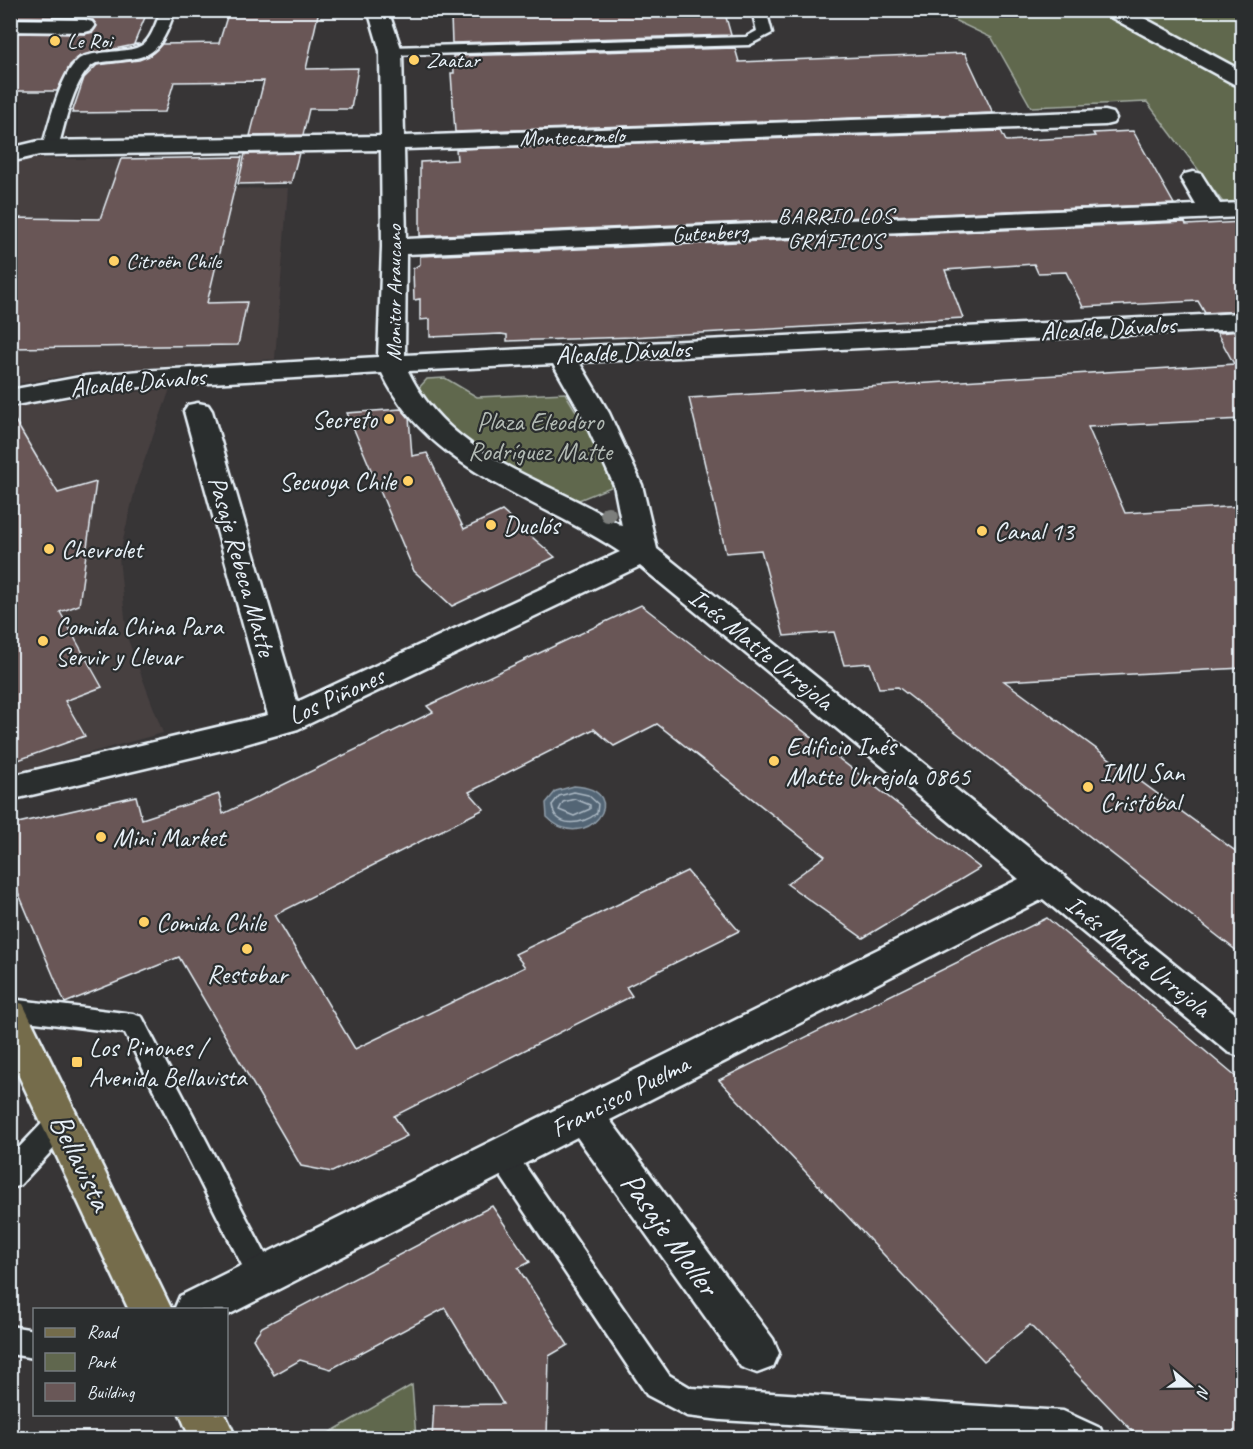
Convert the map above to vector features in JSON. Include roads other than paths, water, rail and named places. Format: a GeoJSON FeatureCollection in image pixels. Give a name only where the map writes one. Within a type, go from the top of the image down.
{"type":"FeatureCollection","features":[{"type":"Feature","properties":{"kind":"main road","name":"Bellavista"},"geometry":{"type":"LineString","coordinates":[[10,1015],[150,1308]]}},
{"type":"Feature","properties":{"kind":"main road"},"geometry":{"type":"LineString","coordinates":[[203,1416],[213,1438]]}},
{"type":"Feature","properties":{"kind":"street","name":"Monitor Araucano"},"geometry":{"type":"LineString","coordinates":[[378,10],[392,51],[394,248],[390,364],[415,406],[452,443],[506,479],[606,529],[643,553]]}},
{"type":"Feature","properties":{"kind":"street"},"geometry":{"type":"LineString","coordinates":[[1112,10],[1242,79]]}},
{"type":"Feature","properties":{"kind":"street"},"geometry":{"type":"LineString","coordinates":[[1134,10],[1186,34],[1242,65]]}},
{"type":"Feature","properties":{"kind":"street"},"geometry":{"type":"LineString","coordinates":[[10,25],[85,26]]}},
{"type":"Feature","properties":{"kind":"street","name":"Montecarmelo"},"geometry":{"type":"LineString","coordinates":[[10,155],[44,148],[392,143],[1105,118]]}},
{"type":"Feature","properties":{"kind":"street","name":"Montecarmelo"},"geometry":{"type":"LineString","coordinates":[[10,134],[44,148]]}},
{"type":"Feature","properties":{"kind":"street"},"geometry":{"type":"LineString","coordinates":[[1193,179],[1212,211]]}},
{"type":"Feature","properties":{"kind":"street","name":"Gutenberg"},"geometry":{"type":"LineString","coordinates":[[394,248],[1242,210]]}},
{"type":"Feature","properties":{"kind":"street","name":"Alcalde Dávalos"},"geometry":{"type":"LineString","coordinates":[[10,398],[86,384],[140,379],[561,355],[1240,322]]}},
{"type":"Feature","properties":{"kind":"street"},"geometry":{"type":"LineString","coordinates":[[561,355],[595,413],[628,485],[643,553]]}},
{"type":"Feature","properties":{"kind":"street","name":"Pasaje Rebeca Matte"},"geometry":{"type":"LineString","coordinates":[[198,411],[285,721]]}},
{"type":"Feature","properties":{"kind":"street"},"geometry":{"type":"LineString","coordinates":[[561,506],[597,502],[614,495],[628,485]]}},
{"type":"Feature","properties":{"kind":"street","name":"Los Piñones"},"geometry":{"type":"LineString","coordinates":[[10,788],[285,721],[643,553]]}},
{"type":"Feature","properties":{"kind":"street","name":"Inés Matte Urrejola"},"geometry":{"type":"LineString","coordinates":[[643,553],[1242,1041]]}},
{"type":"Feature","properties":{"kind":"street","name":"Francisco Puelma"},"geometry":{"type":"LineString","coordinates":[[199,1308],[1046,882]]}},
{"type":"Feature","properties":{"kind":"street","name":"Pasaje Moller"},"geometry":{"type":"LineString","coordinates":[[583,1114],[757,1353]]}},
{"type":"Feature","properties":{"kind":"lane"},"geometry":{"type":"LineString","coordinates":[[44,148],[79,68],[93,59],[140,53],[152,48],[157,43],[168,10]]}},
{"type":"Feature","properties":{"kind":"lane"},"geometry":{"type":"LineString","coordinates":[[392,51],[749,41],[765,33],[759,10]]}},
{"type":"Feature","properties":{"kind":"lane"},"geometry":{"type":"LineString","coordinates":[[10,1009],[134,1024],[262,1276]]}},
{"type":"Feature","properties":{"kind":"lane"},"geometry":{"type":"LineString","coordinates":[[10,1177],[61,1122]]}},
{"type":"Feature","properties":{"kind":"lane"},"geometry":{"type":"LineString","coordinates":[[502,1155],[658,1385],[687,1402],[721,1406],[1063,1426],[1089,1438]]}},
{"type":"Feature","properties":{"kind":"lane"},"geometry":{"type":"LineString","coordinates":[[10,1340],[33,1344]]}},
{"type":"Feature","properties":{"kind":"water"},"geometry":{"type":"Polygon","coordinates":[[[574,786],[592,790],[602,798],[603,808],[598,818],[589,826],[576,830],[562,827],[547,817],[546,803],[556,791],[574,786]]]}},
{"type":"Feature","properties":{"kind":"place","name":"Le Roi"},"geometry":{"type":"Point","coordinates":[55,41]}},
{"type":"Feature","properties":{"kind":"place","name":"Zaatar"},"geometry":{"type":"Point","coordinates":[414,60]}},
{"type":"Feature","properties":{"kind":"place","name":"Citroën Chile"},"geometry":{"type":"Point","coordinates":[114,261]}},
{"type":"Feature","properties":{"kind":"place","name":"Secreto"},"geometry":{"type":"Point","coordinates":[389,419]}},
{"type":"Feature","properties":{"kind":"place","name":"Secuoya Chile"},"geometry":{"type":"Point","coordinates":[408,481]}},
{"type":"Feature","properties":{"kind":"place","name":"Duclós"},"geometry":{"type":"Point","coordinates":[491,525]}},
{"type":"Feature","properties":{"kind":"place","name":"Canal 13"},"geometry":{"type":"Point","coordinates":[982,531]}},
{"type":"Feature","properties":{"kind":"place","name":"Chevrolet"},"geometry":{"type":"Point","coordinates":[49,549]}},
{"type":"Feature","properties":{"kind":"place","name":"Comida China Para Servir y Llevar"},"geometry":{"type":"Point","coordinates":[43,641]}},
{"type":"Feature","properties":{"kind":"place","name":"Edificio Inés Matte Urrejola 0865"},"geometry":{"type":"Point","coordinates":[774,761]}},
{"type":"Feature","properties":{"kind":"place","name":"IMU San Cristóbal"},"geometry":{"type":"Point","coordinates":[1088,787]}},
{"type":"Feature","properties":{"kind":"place","name":"Mini Market"},"geometry":{"type":"Point","coordinates":[101,837]}},
{"type":"Feature","properties":{"kind":"place","name":"Comida Chile"},"geometry":{"type":"Point","coordinates":[144,922]}},
{"type":"Feature","properties":{"kind":"place","name":"Restobar"},"geometry":{"type":"Point","coordinates":[247,949]}},
{"type":"Feature","properties":{"kind":"place","name":"Los Pinones / Avenida Bellavista"},"geometry":{"type":"Point","coordinates":[77,1062]}},
{"type":"Feature","properties":{"kind":"district","name":"BARRIO LOS GRÁFICOS"},"geometry":{"type":"Point","coordinates":[836,228]}},
{"type":"Feature","properties":{"kind":"park label","name":"Plaza Eleodoro Rodríguez Matte"},"geometry":{"type":"Point","coordinates":[540,436]}}]}
